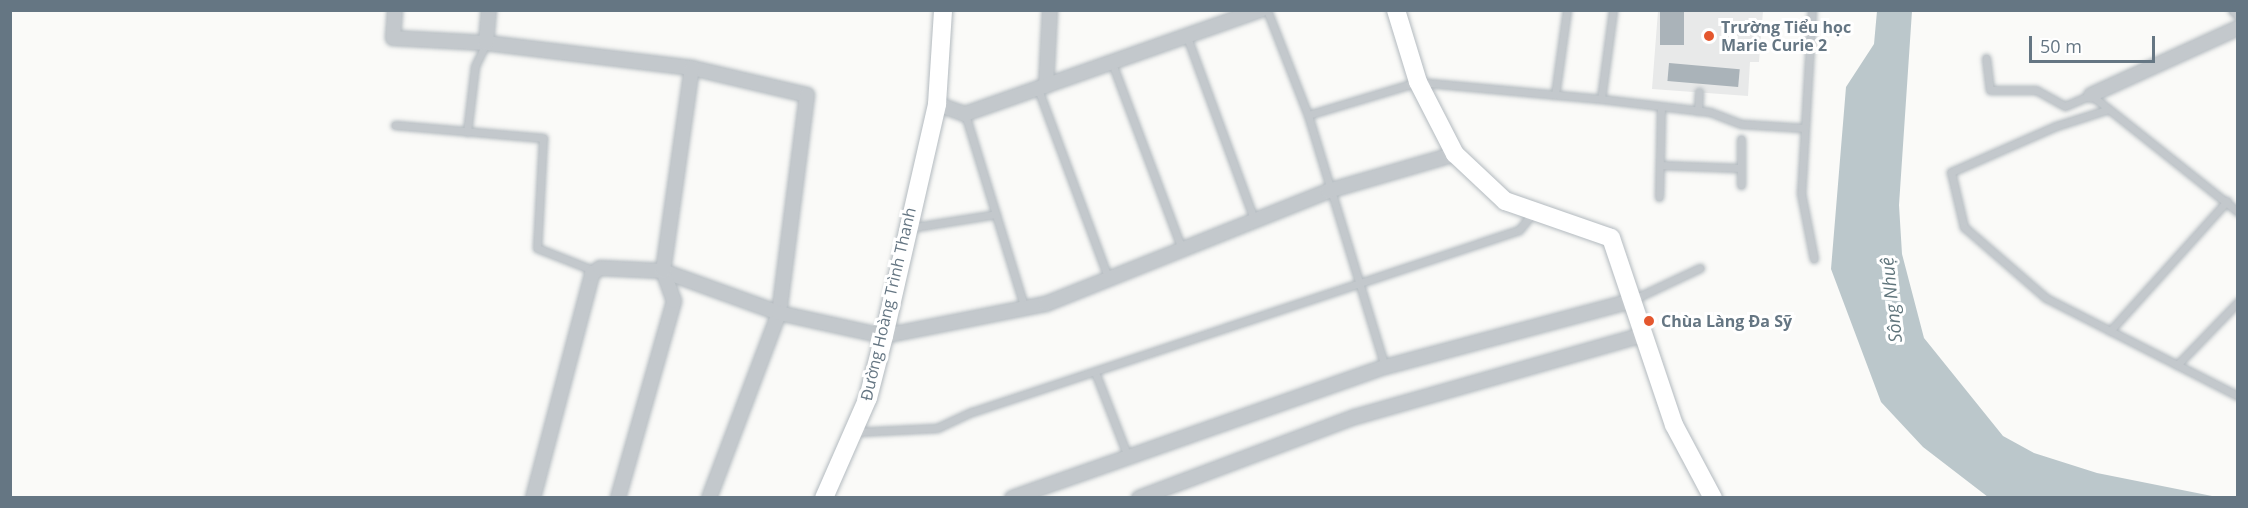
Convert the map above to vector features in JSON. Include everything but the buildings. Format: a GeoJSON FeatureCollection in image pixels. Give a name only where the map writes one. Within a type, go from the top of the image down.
{"type":"FeatureCollection","features":[{"type":"Feature","properties":{"kind":"street"},"geometry":{"type":"LineString","coordinates":[[395,10],[393,38],[486,43],[692,68],[807,95],[779,312],[709,498]]}},
{"type":"Feature","properties":{"kind":"street"},"geometry":{"type":"LineString","coordinates":[[486,43],[489,10]]}},
{"type":"Feature","properties":{"kind":"street","name":"Đường Hoàng Trình Thanh"},"geometry":{"type":"LineString","coordinates":[[824,498],[854,432],[884,336],[906,229],[937,104],[943,10]]}},
{"type":"Feature","properties":{"kind":"street"},"geometry":{"type":"LineString","coordinates":[[1042,87],[1050,10]]}},
{"type":"Feature","properties":{"kind":"street"},"geometry":{"type":"LineString","coordinates":[[937,104],[965,114],[1261,10]]}},
{"type":"Feature","properties":{"kind":"street"},"geometry":{"type":"LineString","coordinates":[[1396,10],[1418,82],[1455,154],[1505,201],[1533,213],[1611,238],[1674,425],[1713,498]]}},
{"type":"Feature","properties":{"kind":"street"},"geometry":{"type":"LineString","coordinates":[[2091,95],[2238,28]]}},
{"type":"Feature","properties":{"kind":"street"},"geometry":{"type":"LineString","coordinates":[[618,498],[674,301],[663,272],[692,68]]}},
{"type":"Feature","properties":{"kind":"street"},"geometry":{"type":"LineString","coordinates":[[533,498],[595,271],[663,272],[779,312],[884,336],[1025,309],[1328,191],[1455,154]]}},
{"type":"Feature","properties":{"kind":"street"},"geometry":{"type":"LineString","coordinates":[[1012,498],[1129,459],[1385,367],[1631,301]]}},
{"type":"Feature","properties":{"kind":"street"},"geometry":{"type":"LineString","coordinates":[[1139,498],[1354,417],[1643,335]]}},
{"type":"Feature","properties":{"kind":"lane"},"geometry":{"type":"LineString","coordinates":[[1267,10],[1308,116],[1328,191],[1363,283],[1385,367]]}},
{"type":"Feature","properties":{"kind":"lane"},"geometry":{"type":"LineString","coordinates":[[1555,95],[1567,10]]}},
{"type":"Feature","properties":{"kind":"lane"},"geometry":{"type":"LineString","coordinates":[[1601,99],[1613,10]]}},
{"type":"Feature","properties":{"kind":"lane"},"geometry":{"type":"LineString","coordinates":[[1812,10],[1801,193],[1814,260]]}},
{"type":"Feature","properties":{"kind":"lane"},"geometry":{"type":"LineString","coordinates":[[2232,10],[2238,16]]}},
{"type":"Feature","properties":{"kind":"lane"},"geometry":{"type":"LineString","coordinates":[[1187,37],[1254,219]]}},
{"type":"Feature","properties":{"kind":"lane"},"geometry":{"type":"LineString","coordinates":[[467,132],[475,66],[486,43]]}},
{"type":"Feature","properties":{"kind":"lane"},"geometry":{"type":"LineString","coordinates":[[1986,58],[1988,88],[1994,92],[2036,90],[2065,106],[2091,95],[2106,110],[2227,201],[2238,212]]}},
{"type":"Feature","properties":{"kind":"lane"},"geometry":{"type":"LineString","coordinates":[[1112,63],[1181,247]]}},
{"type":"Feature","properties":{"kind":"lane"},"geometry":{"type":"LineString","coordinates":[[1308,116],[1418,82],[1661,106],[1698,111],[1743,124],[1804,128]]}},
{"type":"Feature","properties":{"kind":"lane"},"geometry":{"type":"LineString","coordinates":[[1042,87],[1108,277]]}},
{"type":"Feature","properties":{"kind":"lane"},"geometry":{"type":"LineString","coordinates":[[1698,111],[1700,92]]}},
{"type":"Feature","properties":{"kind":"lane"},"geometry":{"type":"LineString","coordinates":[[1659,197],[1661,106]]}},
{"type":"Feature","properties":{"kind":"lane"},"geometry":{"type":"LineString","coordinates":[[2106,110],[2056,126],[1951,172],[1964,227],[2046,298],[2238,396]]}},
{"type":"Feature","properties":{"kind":"lane"},"geometry":{"type":"LineString","coordinates":[[965,114],[1025,309]]}},
{"type":"Feature","properties":{"kind":"lane"},"geometry":{"type":"LineString","coordinates":[[395,125],[543,138],[537,248],[595,271]]}},
{"type":"Feature","properties":{"kind":"lane"},"geometry":{"type":"LineString","coordinates":[[1741,139],[1739,168],[1741,185]]}},
{"type":"Feature","properties":{"kind":"lane"},"geometry":{"type":"LineString","coordinates":[[1660,165],[1739,168]]}},
{"type":"Feature","properties":{"kind":"lane"},"geometry":{"type":"LineString","coordinates":[[2110,331],[2227,201]]}},
{"type":"Feature","properties":{"kind":"lane"},"geometry":{"type":"LineString","coordinates":[[854,432],[937,428],[972,412],[1519,230],[1533,213]]}},
{"type":"Feature","properties":{"kind":"lane"},"geometry":{"type":"LineString","coordinates":[[906,229],[996,214]]}},
{"type":"Feature","properties":{"kind":"lane"},"geometry":{"type":"LineString","coordinates":[[1631,301],[1700,268]]}},
{"type":"Feature","properties":{"kind":"lane"},"geometry":{"type":"LineString","coordinates":[[2177,365],[2238,303]]}},
{"type":"Feature","properties":{"kind":"lane"},"geometry":{"type":"LineString","coordinates":[[1095,372],[1129,459]]}},
{"type":"Feature","properties":{"kind":"shaded area","name":"Trường Tiểu học Marie Curie 2"},"geometry":{"type":"Polygon","coordinates":[[[1658,11],[1763,11],[1759,62],[1750,62],[1748,96],[1652,89],[1658,11]]]}},
{"type":"Feature","properties":{"kind":"water","name":"Sông Nhuệ"},"geometry":{"type":"Polygon","coordinates":[[[1877,11],[1912,11],[1899,205],[1902,254],[1924,338],[2003,436],[2034,453],[2097,473],[2217,497],[1988,497],[1923,447],[1881,402],[1831,269],[1846,87],[1874,44],[1877,11]]]}},
{"type":"Feature","properties":{"kind":"place","name":"Trường Tiểu học Marie Curie 2"},"geometry":{"type":"Point","coordinates":[1709,36]}},
{"type":"Feature","properties":{"kind":"place","name":"Chùa Làng Đa Sỹ"},"geometry":{"type":"Point","coordinates":[1649,321]}}]}
